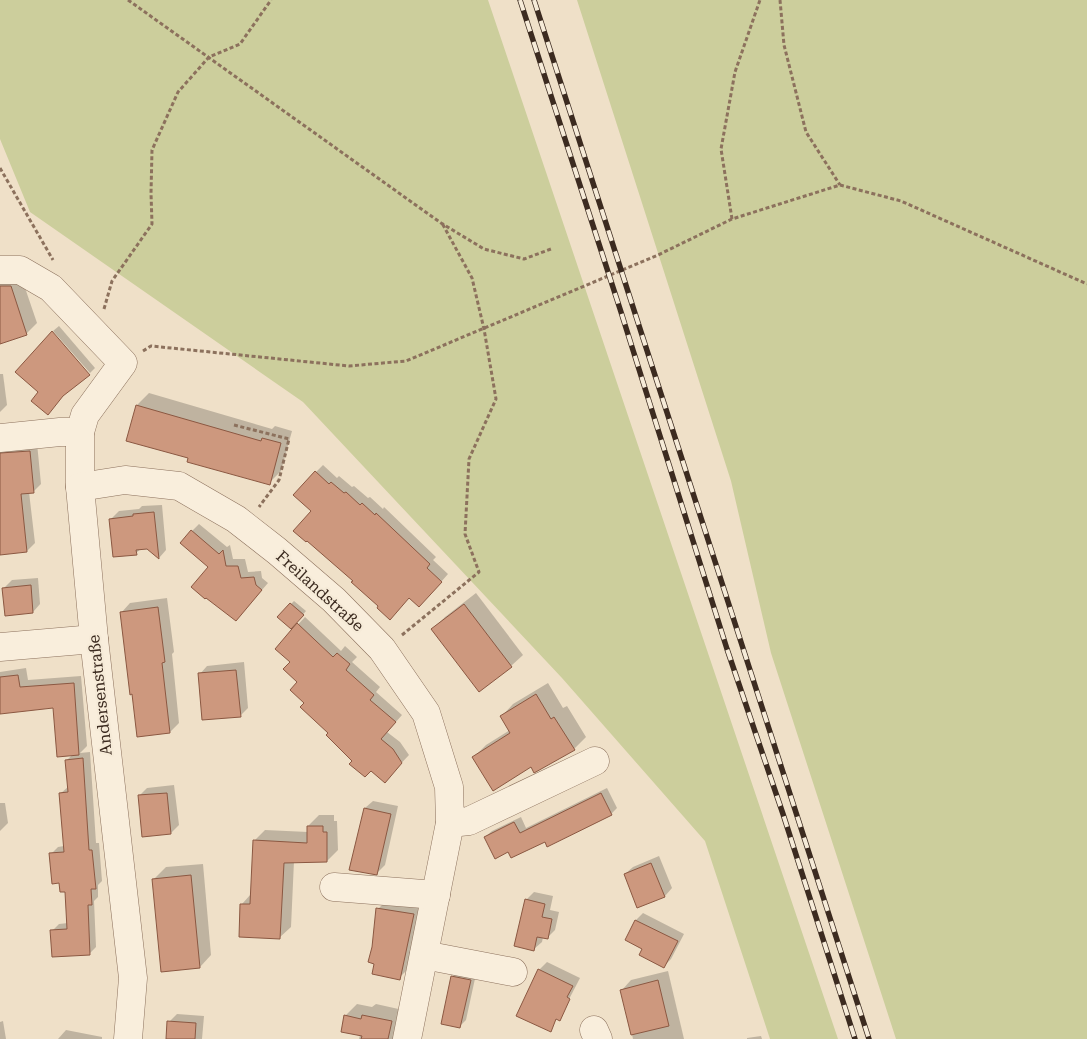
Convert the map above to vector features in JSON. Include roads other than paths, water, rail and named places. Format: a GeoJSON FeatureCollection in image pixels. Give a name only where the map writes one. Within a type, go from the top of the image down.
{"type":"FeatureCollection","features":[{"type":"Feature","properties":{"kind":"street","name":"Andersenstraße"},"geometry":{"type":"LineString","coordinates":[[0,270],[20,270],[51,288],[123,363],[85,415],[80,432],[80,487],[94,639],[133,978],[128,1039]]}},
{"type":"Feature","properties":{"kind":"street"},"geometry":{"type":"LineString","coordinates":[[0,438],[80,432]]}},
{"type":"Feature","properties":{"kind":"street","name":"Freilandstraße"},"geometry":{"type":"LineString","coordinates":[[80,487],[125,480],[179,486],[236,519],[334,600],[382,649],[426,713],[449,787],[450,823],[407,1039]]}},
{"type":"Feature","properties":{"kind":"street"},"geometry":{"type":"LineString","coordinates":[[0,647],[94,639]]}},
{"type":"Feature","properties":{"kind":"street"},"geometry":{"type":"LineString","coordinates":[[450,823],[468,821],[595,760]]}},
{"type":"Feature","properties":{"kind":"street"},"geometry":{"type":"LineString","coordinates":[[334,887],[436,895]]}},
{"type":"Feature","properties":{"kind":"street"},"geometry":{"type":"LineString","coordinates":[[424,955],[513,972]]}},
{"type":"Feature","properties":{"kind":"railway"},"geometry":{"type":"LineString","coordinates":[[520,0],[727,649],[783,814],[855,1039]]}},
{"type":"Feature","properties":{"kind":"railway"},"geometry":{"type":"LineString","coordinates":[[534,0],[869,1039]]}}]}
